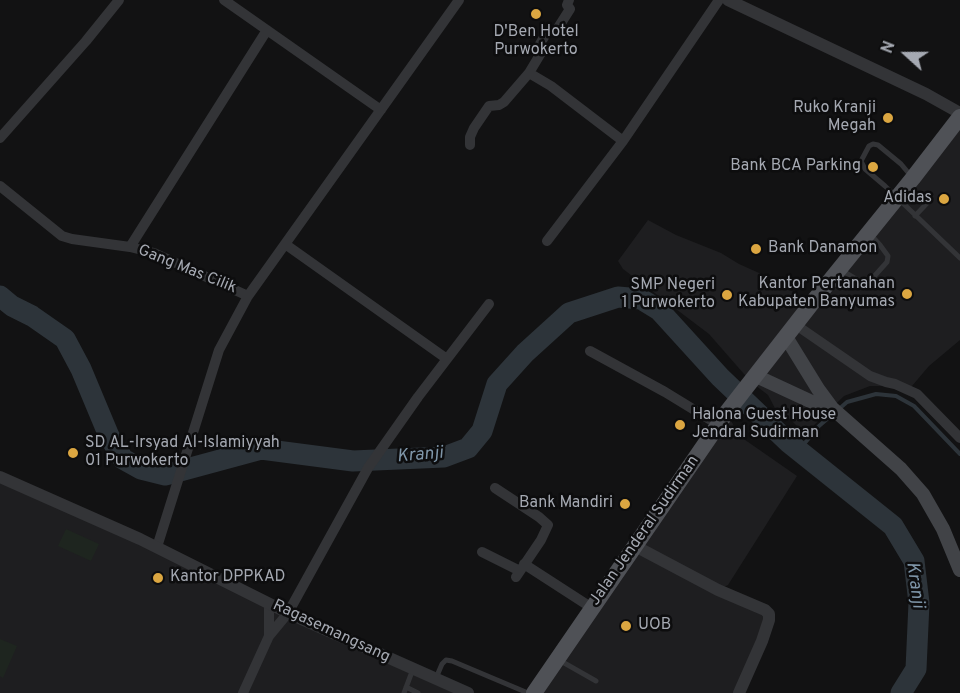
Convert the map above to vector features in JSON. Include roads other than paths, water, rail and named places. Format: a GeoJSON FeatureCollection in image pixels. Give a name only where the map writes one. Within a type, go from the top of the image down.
{"type":"FeatureCollection","features":[{"type":"Feature","properties":{"kind":"main road","name":"Jalan Jenderal Sudirman"},"geometry":{"type":"LineString","coordinates":[[534,693],[723,418],[960,115]]}},
{"type":"Feature","properties":{"kind":"main road"},"geometry":{"type":"LineString","coordinates":[[791,331],[837,412],[901,469],[923,494],[943,529],[960,570]]}},
{"type":"Feature","properties":{"kind":"main road"},"geometry":{"type":"LineString","coordinates":[[754,379],[837,412]]}},
{"type":"Feature","properties":{"kind":"street"},"geometry":{"type":"LineString","coordinates":[[0,138],[119,0]]}},
{"type":"Feature","properties":{"kind":"street"},"geometry":{"type":"LineString","coordinates":[[224,0],[383,108]]}},
{"type":"Feature","properties":{"kind":"street"},"geometry":{"type":"LineString","coordinates":[[157,547],[219,350],[248,296],[459,0]]}},
{"type":"Feature","properties":{"kind":"street"},"geometry":{"type":"LineString","coordinates":[[470,145],[470,137],[474,128],[489,106],[504,102],[529,73],[544,48],[540,44],[546,32],[556,31],[570,9],[567,5],[569,0]]}},
{"type":"Feature","properties":{"kind":"street"},"geometry":{"type":"LineString","coordinates":[[547,241],[623,141],[719,0]]}},
{"type":"Feature","properties":{"kind":"street"},"geometry":{"type":"LineString","coordinates":[[728,0],[926,94],[960,115]]}},
{"type":"Feature","properties":{"kind":"street"},"geometry":{"type":"LineString","coordinates":[[130,247],[267,30]]}},
{"type":"Feature","properties":{"kind":"street"},"geometry":{"type":"LineString","coordinates":[[529,73],[551,86],[623,141]]}},
{"type":"Feature","properties":{"kind":"street","name":"Gang Mas Cilik"},"geometry":{"type":"LineString","coordinates":[[0,186],[62,236],[154,253],[248,296]]}},
{"type":"Feature","properties":{"kind":"street"},"geometry":{"type":"LineString","coordinates":[[285,244],[447,359]]}},
{"type":"Feature","properties":{"kind":"street"},"geometry":{"type":"LineString","coordinates":[[243,693],[269,636],[288,613],[368,468],[489,304]]}},
{"type":"Feature","properties":{"kind":"street"},"geometry":{"type":"LineString","coordinates":[[791,331],[870,376],[917,394],[960,438]]}},
{"type":"Feature","properties":{"kind":"street"},"geometry":{"type":"LineString","coordinates":[[590,351],[665,392],[723,418]]}},
{"type":"Feature","properties":{"kind":"street","name":"Ragasemangsang"},"geometry":{"type":"LineString","coordinates":[[0,477],[157,547],[288,613],[468,693]]}},
{"type":"Feature","properties":{"kind":"street"},"geometry":{"type":"LineString","coordinates":[[495,488],[548,525],[541,540],[520,571]]}},
{"type":"Feature","properties":{"kind":"street"},"geometry":{"type":"LineString","coordinates":[[635,546],[769,614],[762,641],[739,693]]}},
{"type":"Feature","properties":{"kind":"street"},"geometry":{"type":"LineString","coordinates":[[482,552],[592,608]]}},
{"type":"Feature","properties":{"kind":"street"},"geometry":{"type":"LineString","coordinates":[[269,636],[270,604]]}},
{"type":"Feature","properties":{"kind":"lane"},"geometry":{"type":"LineString","coordinates":[[913,178],[901,164],[878,145],[869,146],[861,161],[865,169],[960,258]]}},
{"type":"Feature","properties":{"kind":"lane"},"geometry":{"type":"LineString","coordinates":[[915,216],[930,200]]}},
{"type":"Feature","properties":{"kind":"lane"},"geometry":{"type":"LineString","coordinates":[[839,269],[866,283],[887,262],[888,256],[869,233]]}},
{"type":"Feature","properties":{"kind":"lane"},"geometry":{"type":"LineString","coordinates":[[558,659],[596,681]]}},
{"type":"Feature","properties":{"kind":"lane"},"geometry":{"type":"LineString","coordinates":[[436,679],[442,664],[447,660],[528,693]]}},
{"type":"Feature","properties":{"kind":"lane"},"geometry":{"type":"LineString","coordinates":[[413,669],[405,690],[418,693]]}},
{"type":"Feature","properties":{"kind":"waterway","name":"Kranji"},"geometry":{"type":"LineString","coordinates":[[0,296],[65,339],[81,369],[109,436],[123,459],[141,469],[165,475],[261,449],[353,461],[444,457],[468,448],[482,431],[497,384],[525,353],[569,313],[618,297],[641,299],[659,310],[720,377],[788,442],[893,526],[914,561],[919,603],[916,669],[901,693]]}},
{"type":"Feature","properties":{"kind":"waterway","name":"Kranji"},"geometry":{"type":"LineString","coordinates":[[839,409],[847,402],[876,394],[896,396],[914,406],[960,454]]}},
{"type":"Feature","properties":{"kind":"waterway","name":"Kranji"},"geometry":{"type":"LineString","coordinates":[[799,450],[819,426],[833,414]]}},
{"type":"Feature","properties":{"kind":"place","name":"D'Ben Hotel Purwokerto"},"geometry":{"type":"Point","coordinates":[536,14]}},
{"type":"Feature","properties":{"kind":"place","name":"Ruko Kranji Megah"},"geometry":{"type":"Point","coordinates":[888,118]}},
{"type":"Feature","properties":{"kind":"place","name":"Bank BCA Parking"},"geometry":{"type":"Point","coordinates":[873,167]}},
{"type":"Feature","properties":{"kind":"place","name":"Adidas"},"geometry":{"type":"Point","coordinates":[944,199]}},
{"type":"Feature","properties":{"kind":"place","name":"Bank Danamon"},"geometry":{"type":"Point","coordinates":[756,249]}},
{"type":"Feature","properties":{"kind":"place","name":"Kantor Pertanahan Kabupaten Banyumas"},"geometry":{"type":"Point","coordinates":[907,294]}},
{"type":"Feature","properties":{"kind":"place","name":"SMP Negeri 1 Purwokerto"},"geometry":{"type":"Point","coordinates":[727,295]}},
{"type":"Feature","properties":{"kind":"place","name":"Halona Guest House Jendral Sudirman"},"geometry":{"type":"Point","coordinates":[680,425]}},
{"type":"Feature","properties":{"kind":"place","name":"SD AL-Irsyad Al-Islamiyyah 01 Purwokerto"},"geometry":{"type":"Point","coordinates":[73,453]}},
{"type":"Feature","properties":{"kind":"place","name":"Bank Mandiri"},"geometry":{"type":"Point","coordinates":[625,504]}},
{"type":"Feature","properties":{"kind":"place","name":"Kantor DPPKAD"},"geometry":{"type":"Point","coordinates":[158,578]}},
{"type":"Feature","properties":{"kind":"place","name":"UOB"},"geometry":{"type":"Point","coordinates":[626,626]}}]}
